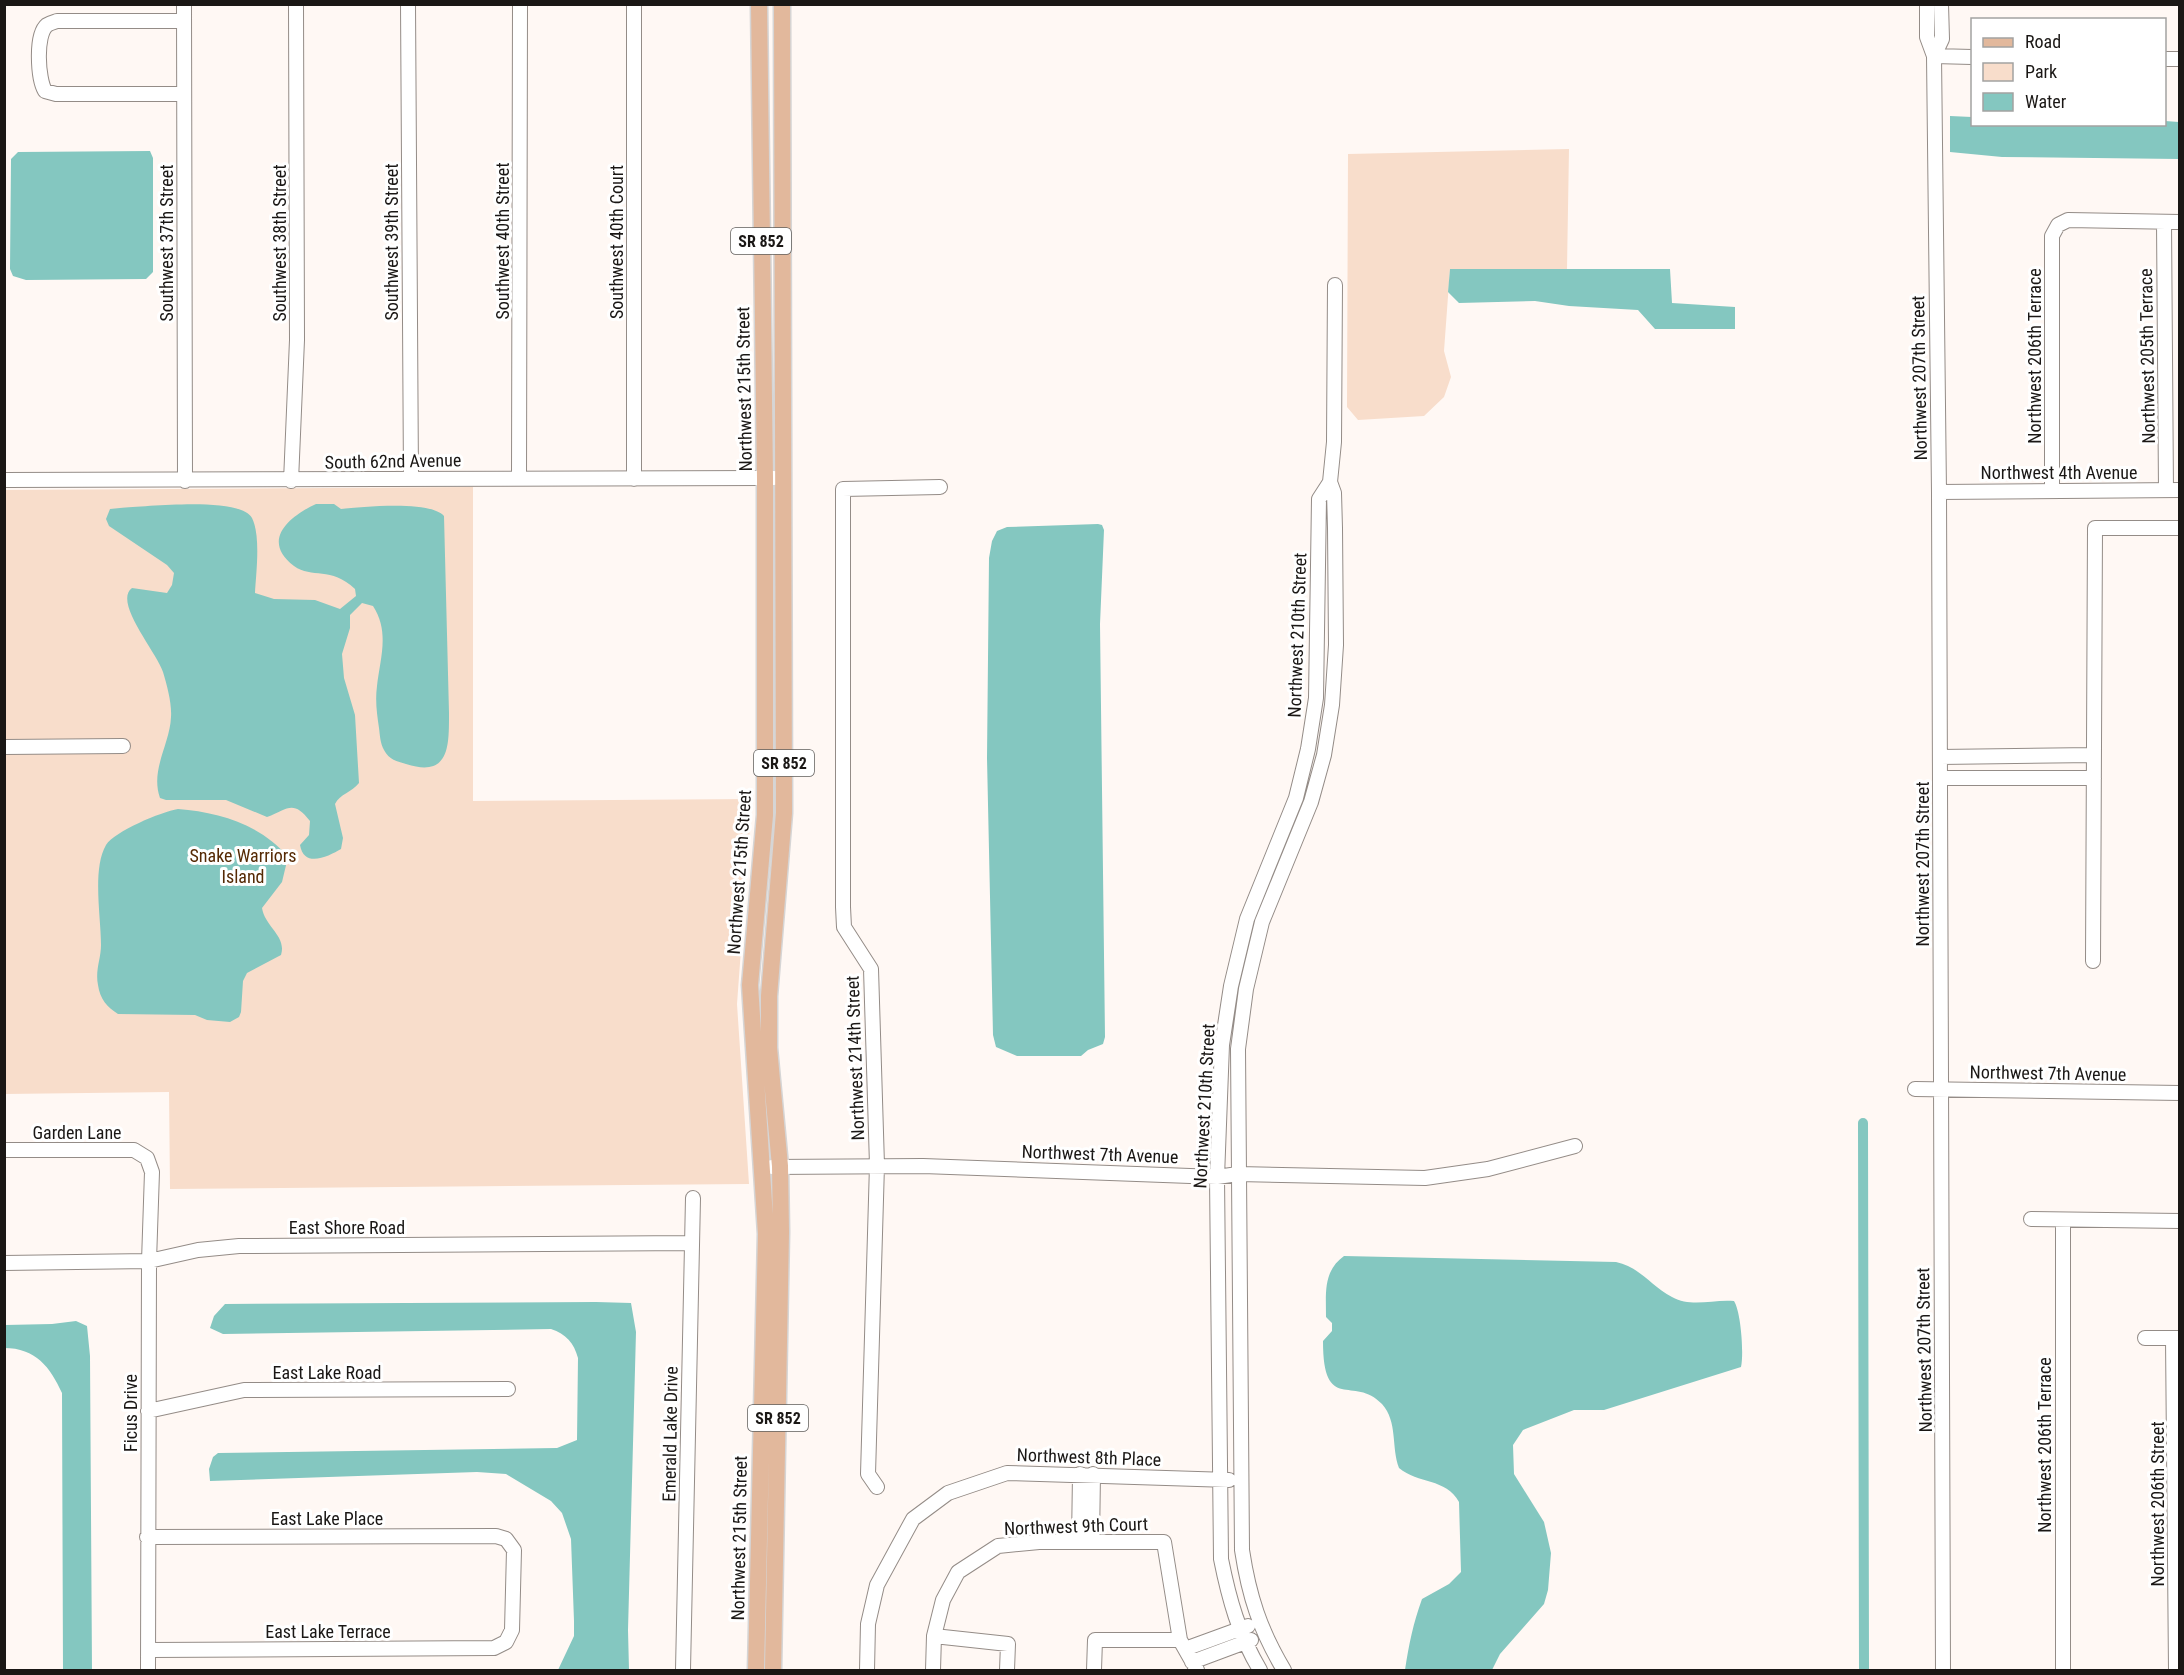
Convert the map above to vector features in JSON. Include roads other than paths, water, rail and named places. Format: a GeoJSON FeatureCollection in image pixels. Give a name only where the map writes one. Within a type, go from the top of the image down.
{"type":"FeatureCollection","features":[{"type":"Feature","properties":{"kind":"main road","name":"Northwest 215th Street"},"geometry":{"type":"LineString","coordinates":[[759,4],[760,136],[774,478]]}},
{"type":"Feature","properties":{"kind":"main road","name":"Northwest 215th Street"},"geometry":{"type":"LineString","coordinates":[[773,1671],[772,1167],[750,985],[765,815],[782,136],[782,4]]}},
{"type":"Feature","properties":{"kind":"main road"},"geometry":{"type":"LineString","coordinates":[[760,136],[782,136]]}},
{"type":"Feature","properties":{"kind":"main road","name":"Northwest 215th Street"},"geometry":{"type":"LineString","coordinates":[[756,1671],[766,1234],[772,1167]]}},
{"type":"Feature","properties":{"kind":"street","name":"Southwest 37th Street"},"geometry":{"type":"LineString","coordinates":[[184,4],[185,480]]}},
{"type":"Feature","properties":{"kind":"street","name":"Southwest 38th Street"},"geometry":{"type":"LineString","coordinates":[[291,481],[297,340],[296,4]]}},
{"type":"Feature","properties":{"kind":"street","name":"Southwest 39th Street"},"geometry":{"type":"LineString","coordinates":[[408,4],[411,478]]}},
{"type":"Feature","properties":{"kind":"street","name":"Southwest 40th Street"},"geometry":{"type":"LineString","coordinates":[[519,477],[520,4]]}},
{"type":"Feature","properties":{"kind":"street","name":"Southwest 40th Court"},"geometry":{"type":"LineString","coordinates":[[634,4],[634,479]]}},
{"type":"Feature","properties":{"kind":"street","name":"Northwest 207th Street"},"geometry":{"type":"LineString","coordinates":[[1927,4],[1927,37],[1934,56],[1939,492],[1942,1049],[1939,1090],[1943,1671]]}},
{"type":"Feature","properties":{"kind":"street","name":"Northwest 207th Street"},"geometry":{"type":"LineString","coordinates":[[1934,56],[1942,39],[1941,4]]}},
{"type":"Feature","properties":{"kind":"street"},"geometry":{"type":"LineString","coordinates":[[183,94],[56,94],[45,91],[39,81],[40,36],[47,25],[57,21],[184,21]]}},
{"type":"Feature","properties":{"kind":"street"},"geometry":{"type":"LineString","coordinates":[[1934,56],[1971,57]]}},
{"type":"Feature","properties":{"kind":"street","name":"Northwest 206th Terrace"},"geometry":{"type":"LineString","coordinates":[[2052,489],[2052,236],[2058,225],[2068,220],[2163,222]]}},
{"type":"Feature","properties":{"kind":"street"},"geometry":{"type":"LineString","coordinates":[[2163,222],[2180,222]]}},
{"type":"Feature","properties":{"kind":"street","name":"Northwest 205th Terrace"},"geometry":{"type":"LineString","coordinates":[[2163,222],[2173,490]]}},
{"type":"Feature","properties":{"kind":"street","name":"Northwest 210th Street"},"geometry":{"type":"LineString","coordinates":[[1284,1671],[1261,1628],[1249,1593],[1242,1550],[1238,1049],[1246,989],[1262,922],[1311,802],[1324,755],[1332,705],[1336,645],[1335,528],[1334,493],[1330,482],[1334,442],[1335,285]]}},
{"type":"Feature","properties":{"kind":"street","name":"South 62nd Avenue"},"geometry":{"type":"LineString","coordinates":[[4,480],[774,478]]}},
{"type":"Feature","properties":{"kind":"street","name":"Northwest 210th Street"},"geometry":{"type":"LineString","coordinates":[[1260,1671],[1242,1636],[1229,1600],[1221,1559],[1217,1177],[1222,1045],[1231,986],[1247,919],[1296,798],[1308,749],[1316,698],[1319,499],[1330,482]]}},
{"type":"Feature","properties":{"kind":"street","name":"Northwest 214th Street"},"geometry":{"type":"LineString","coordinates":[[877,1487],[868,1474],[877,1166],[872,969],[844,927],[843,489],[940,487]]}},
{"type":"Feature","properties":{"kind":"street","name":"Northwest 4th Avenue"},"geometry":{"type":"LineString","coordinates":[[1939,492],[2052,489],[2173,490]]}},
{"type":"Feature","properties":{"kind":"street"},"geometry":{"type":"LineString","coordinates":[[2093,962],[2095,528],[2180,528]]}},
{"type":"Feature","properties":{"kind":"street"},"geometry":{"type":"LineString","coordinates":[[4,747],[123,746]]}},
{"type":"Feature","properties":{"kind":"street"},"geometry":{"type":"LineString","coordinates":[[1940,757],[2094,755]]}},
{"type":"Feature","properties":{"kind":"street"},"geometry":{"type":"LineString","coordinates":[[2027,756],[2027,778]]}},
{"type":"Feature","properties":{"kind":"street"},"geometry":{"type":"LineString","coordinates":[[2052,756],[2052,777]]}},
{"type":"Feature","properties":{"kind":"street"},"geometry":{"type":"LineString","coordinates":[[1940,778],[2094,777]]}},
{"type":"Feature","properties":{"kind":"street","name":"Northwest 7th Avenue"},"geometry":{"type":"LineString","coordinates":[[1915,1089],[2180,1093]]}},
{"type":"Feature","properties":{"kind":"street","name":"Northwest 7th Avenue"},"geometry":{"type":"LineString","coordinates":[[772,1167],[877,1166],[1217,1177],[1238,1174],[1425,1178],[1488,1169],[1575,1146]]}},
{"type":"Feature","properties":{"kind":"street","name":"Garden Lane"},"geometry":{"type":"LineString","coordinates":[[4,1150],[134,1149],[147,1158]]}},
{"type":"Feature","properties":{"kind":"street","name":"Ficus Drive"},"geometry":{"type":"LineString","coordinates":[[147,1158],[152,1172],[148,1411],[148,1671]]}},
{"type":"Feature","properties":{"kind":"street","name":"Emerald Lake Drive"},"geometry":{"type":"LineString","coordinates":[[683,1671],[693,1198]]}},
{"type":"Feature","properties":{"kind":"street"},"geometry":{"type":"LineString","coordinates":[[2031,1219],[2180,1221]]}},
{"type":"Feature","properties":{"kind":"street","name":"Northwest 206th Terrace"},"geometry":{"type":"LineString","coordinates":[[2063,1220],[2063,1671]]}},
{"type":"Feature","properties":{"kind":"street","name":"East Shore Road"},"geometry":{"type":"LineString","coordinates":[[4,1263],[150,1261],[198,1250],[239,1246],[692,1243]]}},
{"type":"Feature","properties":{"kind":"street"},"geometry":{"type":"LineString","coordinates":[[2145,1338],[2176,1338]]}},
{"type":"Feature","properties":{"kind":"street","name":"Northwest 206th Street"},"geometry":{"type":"LineString","coordinates":[[2176,1338],[2178,1562],[2176,1671]]}},
{"type":"Feature","properties":{"kind":"street","name":"East Lake Road"},"geometry":{"type":"LineString","coordinates":[[148,1411],[244,1390],[508,1389]]}},
{"type":"Feature","properties":{"kind":"street","name":"Northwest 8th Place"},"geometry":{"type":"LineString","coordinates":[[867,1671],[868,1624],[877,1585],[913,1519],[948,1493],[1007,1473],[1241,1480]]}},
{"type":"Feature","properties":{"kind":"street"},"geometry":{"type":"LineString","coordinates":[[1085,1541],[1086,1474]]}},
{"type":"Feature","properties":{"kind":"street","name":"East Lake Place"},"geometry":{"type":"LineString","coordinates":[[147,1537],[496,1536],[506,1539],[514,1550],[512,1630],[506,1642]]}},
{"type":"Feature","properties":{"kind":"street","name":"Northwest 9th Court"},"geometry":{"type":"LineString","coordinates":[[933,1671],[934,1636],[943,1600],[958,1572],[998,1546],[1085,1541],[1164,1542],[1183,1644]]}},
{"type":"Feature","properties":{"kind":"street"},"geometry":{"type":"LineString","coordinates":[[1183,1644],[1194,1666],[1242,1636],[1261,1628]]}},
{"type":"Feature","properties":{"kind":"street"},"geometry":{"type":"LineString","coordinates":[[934,1636],[1008,1644],[1007,1671]]}},
{"type":"Feature","properties":{"kind":"street"},"geometry":{"type":"LineString","coordinates":[[1094,1671],[1095,1640],[1183,1644],[1242,1636]]}},
{"type":"Feature","properties":{"kind":"street","name":"East Lake Terrace"},"geometry":{"type":"LineString","coordinates":[[149,1650],[494,1648],[506,1642]]}},
{"type":"Feature","properties":{"kind":"water"},"geometry":{"type":"Polygon","coordinates":[[[1950,116],[1971,117],[1971,126],[2166,126],[2166,121],[2179,122],[2179,159],[2002,157],[1950,152],[1950,116]]]}},
{"type":"Feature","properties":{"kind":"water"},"geometry":{"type":"Polygon","coordinates":[[[150,151],[153,158],[153,272],[146,279],[26,280],[13,276],[10,269],[11,159],[18,152],[150,151]]]}},
{"type":"Feature","properties":{"kind":"water"},"geometry":{"type":"Polygon","coordinates":[[[1450,269],[1670,269],[1672,303],[1735,307],[1735,329],[1655,329],[1638,310],[1569,306],[1535,301],[1459,303],[1448,292],[1450,269]]]}},
{"type":"Feature","properties":{"kind":"water"},"geometry":{"type":"Polygon","coordinates":[[[316,504],[334,504],[341,509],[411,506],[436,511],[444,516],[449,725],[447,747],[439,763],[431,767],[420,767],[394,760],[388,756],[380,739],[376,702],[383,636],[373,606],[362,603],[350,615],[350,628],[342,654],[344,678],[355,715],[359,783],[335,804],[343,838],[341,849],[330,855],[312,859],[306,857],[300,845],[309,835],[310,821],[299,810],[285,809],[267,817],[226,800],[166,800],[160,798],[157,777],[170,727],[170,700],[163,672],[132,615],[128,595],[132,588],[167,593],[172,585],[174,573],[167,565],[109,526],[106,519],[110,509],[149,506],[212,505],[244,511],[252,518],[255,526],[257,555],[255,593],[274,599],[315,600],[340,609],[356,596],[355,589],[330,575],[301,570],[284,556],[279,547],[282,530],[297,515],[316,504]]]}},
{"type":"Feature","properties":{"kind":"water"},"geometry":{"type":"Polygon","coordinates":[[[1102,525],[1104,530],[1100,624],[1105,1037],[1103,1044],[1088,1050],[1081,1056],[1017,1056],[996,1047],[993,1035],[987,758],[989,558],[992,541],[997,531],[1007,527],[1102,525]]]}},
{"type":"Feature","properties":{"kind":"water"},"geometry":{"type":"Polygon","coordinates":[[[178,809],[208,813],[251,828],[265,836],[288,857],[282,882],[262,908],[267,921],[281,942],[281,955],[247,973],[243,981],[241,1012],[239,1017],[230,1022],[207,1020],[195,1015],[118,1014],[105,1002],[99,990],[97,974],[101,945],[98,880],[99,867],[106,845],[119,834],[139,823],[178,809]]]}},
{"type":"Feature","properties":{"kind":"water"},"geometry":{"type":"Polygon","coordinates":[[[1344,1256],[1616,1262],[1639,1272],[1665,1293],[1680,1300],[1695,1303],[1734,1301],[1736,1306],[1741,1333],[1741,1367],[1604,1410],[1574,1410],[1523,1430],[1513,1445],[1514,1474],[1544,1522],[1551,1553],[1548,1590],[1544,1604],[1500,1654],[1492,1670],[1405,1670],[1422,1599],[1449,1584],[1461,1572],[1459,1502],[1447,1489],[1415,1477],[1399,1468],[1390,1419],[1382,1404],[1361,1392],[1334,1386],[1328,1378],[1324,1364],[1323,1341],[1332,1331],[1332,1323],[1326,1317],[1327,1283],[1332,1268],[1344,1256]]]}},
{"type":"Feature","properties":{"kind":"water"},"geometry":{"type":"Polygon","coordinates":[[[631,1303],[636,1332],[628,1630],[629,1670],[558,1670],[574,1636],[571,1539],[562,1513],[551,1501],[506,1474],[477,1472],[210,1481],[209,1469],[213,1457],[218,1453],[557,1448],[577,1440],[578,1358],[569,1340],[551,1329],[223,1334],[210,1328],[214,1316],[225,1304],[631,1303]]]}},
{"type":"Feature","properties":{"kind":"water"},"geometry":{"type":"Polygon","coordinates":[[[76,1321],[87,1326],[90,1356],[92,1670],[63,1670],[62,1393],[47,1367],[33,1355],[25,1351],[4,1348],[5,1325],[76,1321]]]}},
{"type":"Feature","properties":{"kind":"waterway"},"geometry":{"type":"LineString","coordinates":[[1863,1123],[1864,1670]]}},
{"type":"Feature","properties":{"kind":"park label","name":"Snake Warriors Island"},"geometry":{"type":"Point","coordinates":[243,865]}}]}
